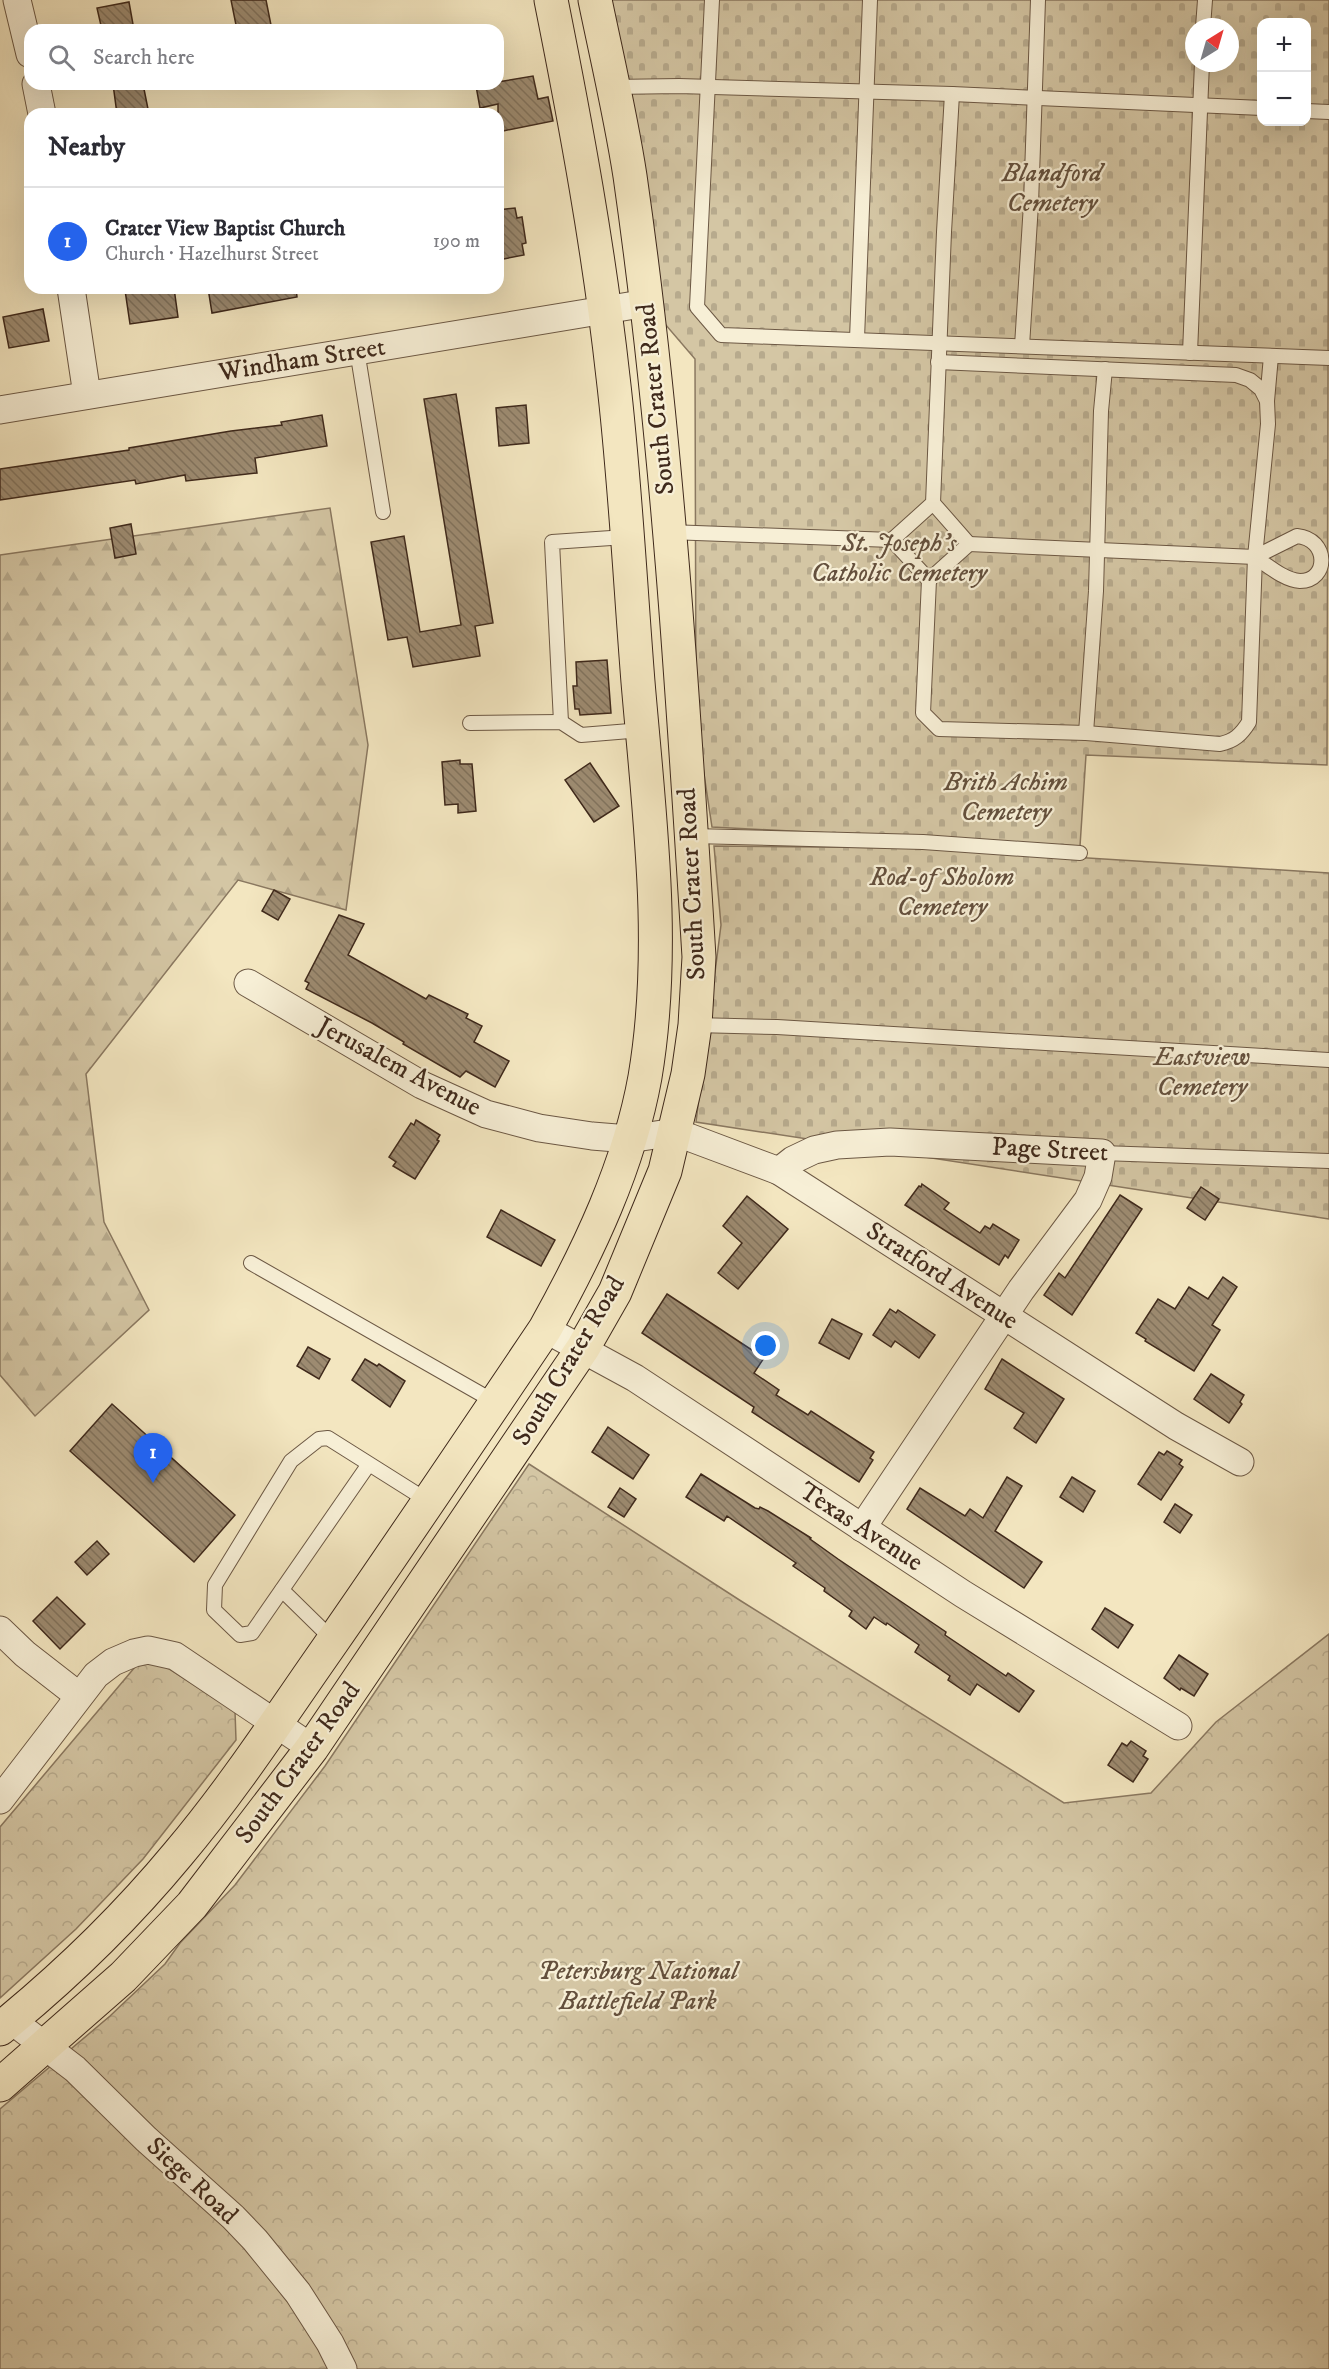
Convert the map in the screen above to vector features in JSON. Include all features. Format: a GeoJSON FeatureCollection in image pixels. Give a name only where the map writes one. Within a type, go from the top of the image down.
{"type":"FeatureCollection","features":[{"type":"Feature","properties":{"kind":"main road","name":"South Crater Road"},"geometry":{"type":"LineString","coordinates":[[5,2025],[61,1977],[171,1863],[220,1801],[276,1723],[545,1329],[575,1276],[599,1222],[629,1139],[646,1071],[653,1023],[656,965],[653,872],[614,380],[576,126],[551,0]]}},
{"type":"Feature","properties":{"kind":"main road","name":"South Crater Road"},"geometry":{"type":"LineString","coordinates":[[0,2085],[123,1977],[192,1905],[312,1748],[583,1348],[615,1292],[665,1171],[688,1074],[695,1025],[699,957],[692,836],[669,532],[647,303],[620,123],[595,0]]}},
{"type":"Feature","properties":{"kind":"main road"},"geometry":{"type":"LineString","coordinates":[[576,126],[620,123]]}},
{"type":"Feature","properties":{"kind":"street"},"geometry":{"type":"LineString","coordinates":[[17,0],[24,29]]}},
{"type":"Feature","properties":{"kind":"street"},"geometry":{"type":"LineString","coordinates":[[37,90],[41,108]]}},
{"type":"Feature","properties":{"kind":"street"},"geometry":{"type":"LineString","coordinates":[[72,294],[87,395]]}},
{"type":"Feature","properties":{"kind":"street","name":"Windham Street"},"geometry":{"type":"LineString","coordinates":[[0,410],[647,303]]}},
{"type":"Feature","properties":{"kind":"street","name":"Jerusalem Avenue"},"geometry":{"type":"LineString","coordinates":[[248,983],[422,1085],[477,1111],[539,1128],[629,1139]]}},
{"type":"Feature","properties":{"kind":"street","name":"Stratford Avenue"},"geometry":{"type":"LineString","coordinates":[[629,1139],[675,1132],[779,1171],[1176,1426],[1240,1462]]}},
{"type":"Feature","properties":{"kind":"street","name":"Page Street"},"geometry":{"type":"LineString","coordinates":[[779,1171],[814,1150],[847,1144],[890,1142],[1102,1153]]}},
{"type":"Feature","properties":{"kind":"street"},"geometry":{"type":"LineString","coordinates":[[862,1528],[1003,1316],[1088,1200],[1098,1177],[1102,1153]]}},
{"type":"Feature","properties":{"kind":"street","name":"Texas Avenue"},"geometry":{"type":"LineString","coordinates":[[545,1329],[635,1378],[963,1594],[1178,1726]]}},
{"type":"Feature","properties":{"kind":"street"},"geometry":{"type":"LineString","coordinates":[[0,1630],[25,1654],[79,1696]]}},
{"type":"Feature","properties":{"kind":"street"},"geometry":{"type":"LineString","coordinates":[[0,1800],[96,1675],[113,1662],[148,1650],[175,1656],[312,1748]]}},
{"type":"Feature","properties":{"kind":"street","name":"Siege Road"},"geometry":{"type":"LineString","coordinates":[[5,2025],[45,2047],[75,2069],[255,2240],[298,2293],[343,2369]]}},
{"type":"Feature","properties":{"kind":"lane"},"geometry":{"type":"LineString","coordinates":[[712,0],[697,307],[721,335],[1329,358]]}},
{"type":"Feature","properties":{"kind":"lane"},"geometry":{"type":"LineString","coordinates":[[857,339],[870,0]]}},
{"type":"Feature","properties":{"kind":"lane"},"geometry":{"type":"LineString","coordinates":[[1022,346],[1038,0]]}},
{"type":"Feature","properties":{"kind":"lane"},"geometry":{"type":"LineString","coordinates":[[1204,18],[1205,0]]}},
{"type":"Feature","properties":{"kind":"lane"},"geometry":{"type":"LineString","coordinates":[[1190,353],[1202,72]]}},
{"type":"Feature","properties":{"kind":"lane"},"geometry":{"type":"LineString","coordinates":[[613,87],[707,86],[1257,108]]}},
{"type":"Feature","properties":{"kind":"lane"},"geometry":{"type":"LineString","coordinates":[[952,94],[933,504],[969,544]]}},
{"type":"Feature","properties":{"kind":"lane"},"geometry":{"type":"LineString","coordinates":[[1311,111],[1329,112]]}},
{"type":"Feature","properties":{"kind":"lane"},"geometry":{"type":"LineString","coordinates":[[357,351],[383,512]]}},
{"type":"Feature","properties":{"kind":"lane"},"geometry":{"type":"LineString","coordinates":[[892,540],[929,580],[923,713],[939,729],[1086,733],[1220,744],[1232,741],[1242,734],[1249,722],[1255,557],[1269,424],[1267,401],[1271,356]]}},
{"type":"Feature","properties":{"kind":"lane"},"geometry":{"type":"LineString","coordinates":[[938,362],[1236,375],[1250,380],[1261,389],[1267,401]]}},
{"type":"Feature","properties":{"kind":"lane"},"geometry":{"type":"LineString","coordinates":[[1086,733],[1097,550],[1101,411],[1105,369]]}},
{"type":"Feature","properties":{"kind":"lane"},"geometry":{"type":"LineString","coordinates":[[669,532],[892,540],[933,504]]}},
{"type":"Feature","properties":{"kind":"lane"},"geometry":{"type":"LineString","coordinates":[[929,580],[969,544],[1255,557],[1297,536],[1317,541],[1325,551],[1326,561],[1322,571],[1310,579],[1299,581],[1287,577],[1255,557]]}},
{"type":"Feature","properties":{"kind":"lane"},"geometry":{"type":"LineString","coordinates":[[561,722],[552,542],[626,537]]}},
{"type":"Feature","properties":{"kind":"lane"},"geometry":{"type":"LineString","coordinates":[[470,723],[561,722],[581,735],[642,730]]}},
{"type":"Feature","properties":{"kind":"lane"},"geometry":{"type":"LineString","coordinates":[[692,836],[923,842],[1080,853]]}},
{"type":"Feature","properties":{"kind":"lane"},"geometry":{"type":"LineString","coordinates":[[695,1025],[789,1028],[1329,1060]]}},
{"type":"Feature","properties":{"kind":"lane","name":"Page Street"},"geometry":{"type":"LineString","coordinates":[[1102,1153],[1329,1161]]}},
{"type":"Feature","properties":{"kind":"lane"},"geometry":{"type":"LineString","coordinates":[[251,1263],[495,1402]]}},
{"type":"Feature","properties":{"kind":"lane"},"geometry":{"type":"LineString","coordinates":[[369,1464],[252,1633],[240,1635],[214,1610],[215,1585],[291,1461],[319,1439],[328,1438],[428,1501]]}},
{"type":"Feature","properties":{"kind":"lane"},"geometry":{"type":"LineString","coordinates":[[282,1590],[333,1640]]}},
{"type":"Feature","properties":{"kind":"green space"},"geometry":{"type":"Polygon","coordinates":[[[585,0],[1329,0],[1327,765],[1086,755],[1080,846],[712,827],[696,721],[695,359],[647,303],[585,0]]]}},
{"type":"Feature","properties":{"kind":"green space"},"geometry":{"type":"Polygon","coordinates":[[[330,508],[368,745],[346,910],[238,880],[86,1074],[104,1222],[149,1310],[35,1416],[0,1375],[0,555],[330,508]]]}},
{"type":"Feature","properties":{"kind":"green space","name":"Eastview Cemetery"},"geometry":{"type":"Polygon","coordinates":[[[714,846],[926,848],[1329,873],[1329,1219],[696,1122],[721,925],[714,846]]]}},
{"type":"Feature","properties":{"kind":"green space","name":"Petersburg National Battlefield Park"},"geometry":{"type":"Polygon","coordinates":[[[529,1464],[741,1601],[1064,1803],[1151,1793],[1216,1722],[1329,1634],[1329,2369],[0,2369],[0,2109],[110,2016],[165,1964],[180,1943],[235,1885],[325,1766],[529,1464]]]}},
{"type":"Feature","properties":{"kind":"green space"},"geometry":{"type":"Polygon","coordinates":[[[146,1654],[235,1711],[236,1740],[143,1859],[76,1929],[0,1998],[0,1827],[146,1654]]]}},
{"type":"Feature","properties":{"kind":"building"},"geometry":{"type":"Polygon","coordinates":[[[231,0],[266,0],[271,24],[236,24],[231,0]]]}},
{"type":"Feature","properties":{"kind":"building"},"geometry":{"type":"Polygon","coordinates":[[[129,2],[133,24],[101,24],[97,8],[129,2]]]}},
{"type":"Feature","properties":{"kind":"building"},"geometry":{"type":"Polygon","coordinates":[[[533,76],[538,99],[548,97],[553,121],[504,131],[504,108],[498,108],[498,104],[480,108],[477,90],[504,90],[504,81],[533,76]]]}},
{"type":"Feature","properties":{"kind":"building"},"geometry":{"type":"Polygon","coordinates":[[[114,90],[144,90],[148,108],[116,108],[114,90]]]}},
{"type":"Feature","properties":{"kind":"building"},"geometry":{"type":"Polygon","coordinates":[[[515,208],[517,218],[522,217],[526,243],[522,244],[524,255],[504,259],[504,209],[515,208]]]}},
{"type":"Feature","properties":{"kind":"building"},"geometry":{"type":"Polygon","coordinates":[[[126,294],[175,294],[178,317],[130,324],[126,294]]]}},
{"type":"Feature","properties":{"kind":"building"},"geometry":{"type":"Polygon","coordinates":[[[209,294],[297,294],[297,297],[212,313],[209,294]]]}},
{"type":"Feature","properties":{"kind":"building"},"geometry":{"type":"Polygon","coordinates":[[[43,309],[49,341],[9,348],[3,317],[43,309]]]}},
{"type":"Feature","properties":{"kind":"building"},"geometry":{"type":"Polygon","coordinates":[[[456,394],[493,623],[475,626],[480,656],[413,667],[407,637],[388,640],[371,542],[404,536],[420,632],[461,625],[424,399],[456,394]]]}},
{"type":"Feature","properties":{"kind":"building"},"geometry":{"type":"Polygon","coordinates":[[[526,405],[529,443],[499,446],[496,408],[526,405]]]}},
{"type":"Feature","properties":{"kind":"building"},"geometry":{"type":"Polygon","coordinates":[[[322,415],[327,446],[255,458],[257,473],[186,481],[185,475],[136,484],[135,480],[0,500],[0,469],[129,450],[129,448],[231,431],[282,425],[281,422],[322,415]]]}},
{"type":"Feature","properties":{"kind":"building"},"geometry":{"type":"Polygon","coordinates":[[[131,524],[136,554],[115,558],[110,528],[131,524]]]}},
{"type":"Feature","properties":{"kind":"building"},"geometry":{"type":"Polygon","coordinates":[[[607,660],[611,713],[580,715],[579,709],[575,709],[573,686],[577,686],[576,662],[607,660]]]}},
{"type":"Feature","properties":{"kind":"building"},"geometry":{"type":"Polygon","coordinates":[[[460,760],[460,764],[472,764],[476,811],[458,813],[458,804],[445,805],[442,762],[460,760]]]}},
{"type":"Feature","properties":{"kind":"building"},"geometry":{"type":"Polygon","coordinates":[[[590,763],[619,806],[594,822],[565,780],[590,763]]]}},
{"type":"Feature","properties":{"kind":"building"},"geometry":{"type":"Polygon","coordinates":[[[274,890],[290,899],[278,920],[262,911],[274,890]]]}},
{"type":"Feature","properties":{"kind":"building"},"geometry":{"type":"Polygon","coordinates":[[[339,915],[364,924],[348,955],[426,999],[429,995],[468,1014],[466,1018],[482,1026],[474,1042],[509,1061],[495,1087],[466,1071],[460,1077],[372,1023],[306,989],[309,983],[305,981],[339,915]]]}},
{"type":"Feature","properties":{"kind":"building"},"geometry":{"type":"Polygon","coordinates":[[[416,1120],[440,1135],[437,1140],[439,1141],[415,1179],[393,1166],[396,1162],[389,1157],[411,1123],[414,1125],[416,1120]]]}},
{"type":"Feature","properties":{"kind":"building"},"geometry":{"type":"Polygon","coordinates":[[[922,1184],[949,1203],[944,1209],[980,1233],[985,1226],[990,1229],[993,1224],[1019,1240],[1008,1258],[1005,1255],[999,1265],[905,1205],[922,1184]]]}},
{"type":"Feature","properties":{"kind":"building"},"geometry":{"type":"Polygon","coordinates":[[[1201,1187],[1219,1199],[1205,1220],[1187,1208],[1201,1187]]]}},
{"type":"Feature","properties":{"kind":"building"},"geometry":{"type":"Polygon","coordinates":[[[1120,1195],[1142,1209],[1072,1315],[1044,1295],[1059,1273],[1065,1278],[1120,1195]]]}},
{"type":"Feature","properties":{"kind":"building"},"geometry":{"type":"Polygon","coordinates":[[[747,1196],[788,1229],[738,1289],[718,1273],[742,1243],[723,1226],[747,1196]]]}},
{"type":"Feature","properties":{"kind":"building"},"geometry":{"type":"Polygon","coordinates":[[[501,1210],[555,1240],[541,1266],[487,1237],[501,1210]]]}},
{"type":"Feature","properties":{"kind":"building"},"geometry":{"type":"Polygon","coordinates":[[[1223,1277],[1237,1287],[1212,1325],[1220,1330],[1194,1371],[1136,1333],[1158,1299],[1175,1309],[1189,1287],[1208,1299],[1223,1277]]]}},
{"type":"Feature","properties":{"kind":"building"},"geometry":{"type":"Polygon","coordinates":[[[667,1294],[764,1358],[754,1373],[779,1390],[776,1395],[808,1415],[811,1411],[874,1452],[870,1458],[873,1460],[859,1482],[752,1412],[754,1407],[642,1333],[667,1294]]]}},
{"type":"Feature","properties":{"kind":"building"},"geometry":{"type":"Polygon","coordinates":[[[890,1309],[896,1313],[898,1310],[935,1335],[919,1358],[895,1341],[891,1347],[873,1335],[890,1309]]]}},
{"type":"Feature","properties":{"kind":"building"},"geometry":{"type":"Polygon","coordinates":[[[832,1319],[862,1334],[849,1359],[819,1343],[832,1319]]]}},
{"type":"Feature","properties":{"kind":"building"},"geometry":{"type":"Polygon","coordinates":[[[308,1347],[330,1359],[319,1379],[297,1366],[308,1347]]]}},
{"type":"Feature","properties":{"kind":"building"},"geometry":{"type":"Polygon","coordinates":[[[365,1359],[377,1366],[379,1364],[405,1381],[390,1407],[352,1380],[365,1359]]]}},
{"type":"Feature","properties":{"kind":"building"},"geometry":{"type":"Polygon","coordinates":[[[1002,1359],[1064,1399],[1036,1443],[1014,1428],[1024,1413],[985,1389],[1002,1359]]]}},
{"type":"Feature","properties":{"kind":"building"},"geometry":{"type":"Polygon","coordinates":[[[1211,1374],[1244,1395],[1240,1402],[1242,1404],[1229,1423],[1194,1399],[1211,1374]]]}},
{"type":"Feature","properties":{"kind":"building"},"geometry":{"type":"Polygon","coordinates":[[[112,1404],[235,1515],[194,1562],[70,1451],[112,1404]]]}},
{"type":"Feature","properties":{"kind":"building"},"geometry":{"type":"Polygon","coordinates":[[[608,1427],[649,1455],[633,1479],[592,1452],[608,1427]]]}},
{"type":"Feature","properties":{"kind":"building"},"geometry":{"type":"Polygon","coordinates":[[[1167,1451],[1182,1460],[1179,1464],[1183,1467],[1161,1500],[1138,1484],[1159,1452],[1164,1455],[1167,1451]]]}},
{"type":"Feature","properties":{"kind":"building"},"geometry":{"type":"Polygon","coordinates":[[[701,1474],[755,1508],[760,1507],[768,1511],[811,1538],[838,1559],[946,1632],[945,1635],[1006,1676],[1008,1673],[1034,1691],[1019,1712],[977,1684],[970,1695],[948,1680],[950,1676],[915,1652],[919,1645],[887,1623],[886,1625],[874,1617],[866,1629],[849,1616],[852,1611],[824,1591],[825,1588],[793,1566],[796,1563],[727,1516],[724,1521],[686,1497],[701,1474]]]}},
{"type":"Feature","properties":{"kind":"building"},"geometry":{"type":"Polygon","coordinates":[[[1007,1477],[1022,1486],[995,1531],[1042,1562],[1024,1588],[907,1509],[920,1488],[965,1516],[970,1509],[983,1518],[1007,1477]]]}},
{"type":"Feature","properties":{"kind":"building"},"geometry":{"type":"Polygon","coordinates":[[[1072,1477],[1095,1491],[1083,1512],[1060,1497],[1072,1477]]]}},
{"type":"Feature","properties":{"kind":"building"},"geometry":{"type":"Polygon","coordinates":[[[620,1488],[636,1499],[624,1517],[608,1507],[620,1488]]]}},
{"type":"Feature","properties":{"kind":"building"},"geometry":{"type":"Polygon","coordinates":[[[1175,1504],[1192,1515],[1180,1533],[1164,1522],[1175,1504]]]}},
{"type":"Feature","properties":{"kind":"building"},"geometry":{"type":"Polygon","coordinates":[[[97,1541],[109,1554],[87,1575],[75,1562],[97,1541]]]}},
{"type":"Feature","properties":{"kind":"building"},"geometry":{"type":"Polygon","coordinates":[[[57,1597],[85,1624],[60,1649],[33,1621],[57,1597]]]}},
{"type":"Feature","properties":{"kind":"building"},"geometry":{"type":"Polygon","coordinates":[[[1105,1608],[1133,1625],[1118,1648],[1092,1629],[1105,1608]]]}},
{"type":"Feature","properties":{"kind":"building"},"geometry":{"type":"Polygon","coordinates":[[[1179,1655],[1208,1674],[1194,1696],[1181,1688],[1180,1690],[1164,1678],[1179,1655]]]}},
{"type":"Feature","properties":{"kind":"building"},"geometry":{"type":"Polygon","coordinates":[[[1131,1741],[1146,1751],[1143,1756],[1148,1759],[1133,1782],[1108,1765],[1122,1743],[1127,1746],[1131,1741]]]}},
{"type":"Feature","properties":{"kind":"place","name":"Crater View Baptist Church"},"geometry":{"type":"Point","coordinates":[153,1483]}},
{"type":"Feature","properties":{"kind":"park label","name":"Blandford Cemetery"},"geometry":{"type":"Point","coordinates":[1052,188]}},
{"type":"Feature","properties":{"kind":"park label","name":"St. Joseph's Catholic Cemetery"},"geometry":{"type":"Point","coordinates":[899,558]}},
{"type":"Feature","properties":{"kind":"park label","name":"Brith Achim Cemetery"},"geometry":{"type":"Point","coordinates":[1006,797]}},
{"type":"Feature","properties":{"kind":"park label","name":"Rod-of Sholom Cemetery"},"geometry":{"type":"Point","coordinates":[942,892]}}]}
